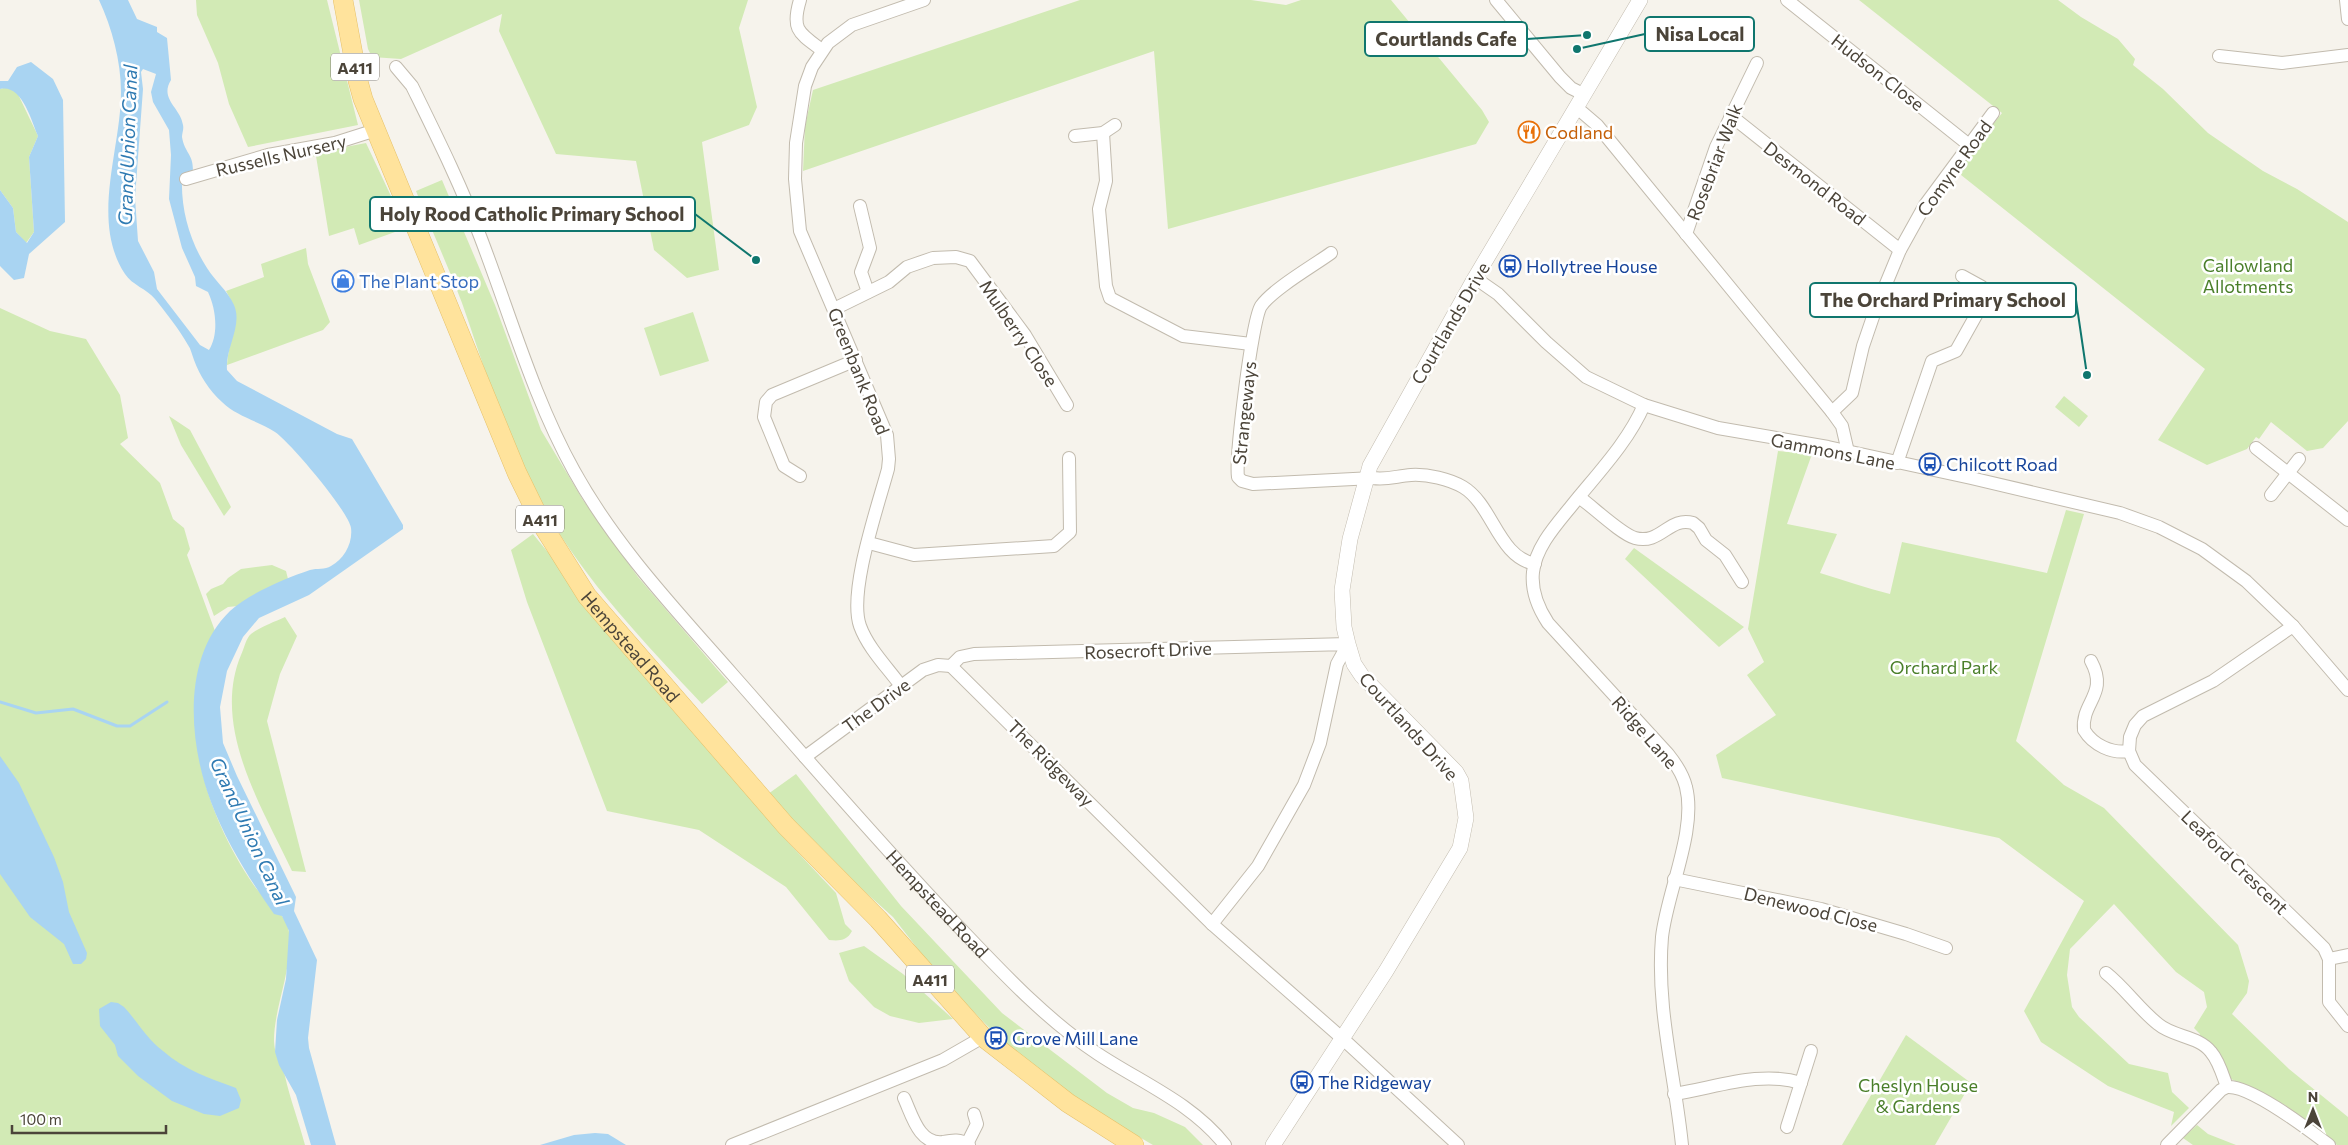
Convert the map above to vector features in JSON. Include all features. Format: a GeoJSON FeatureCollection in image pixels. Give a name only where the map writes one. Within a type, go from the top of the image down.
{"type":"FeatureCollection","features":[{"type":"Feature","properties":{"kind":"main road","name":"Hempstead Road"},"geometry":{"type":"LineString","coordinates":[[342,0],[358,81],[376,130],[516,473],[543,526],[587,596],[786,826],[878,919],[983,1037],[1068,1103],[1134,1145]]}},
{"type":"Feature","properties":{"kind":"street"},"geometry":{"type":"LineString","coordinates":[[800,0],[796,21],[798,31],[822,50]]}},
{"type":"Feature","properties":{"kind":"street","name":"Greenbank Road"},"geometry":{"type":"LineString","coordinates":[[901,686],[868,640],[857,615],[857,597],[888,469],[889,445],[882,422],[800,231],[795,179],[798,122],[805,86],[822,50],[834,38],[852,25],[924,0]]}},
{"type":"Feature","properties":{"kind":"street"},"geometry":{"type":"LineString","coordinates":[[1496,0],[1571,88],[1597,125],[1832,412],[1842,426],[1848,452]]}},
{"type":"Feature","properties":{"kind":"street","name":"Courtlands Drive"},"geometry":{"type":"LineString","coordinates":[[1273,1145],[1343,1038],[1460,848],[1466,818],[1461,781],[1456,772],[1362,676],[1354,664],[1348,644],[1342,606],[1343,568],[1367,478],[1377,452],[1475,278],[1640,0]]}},
{"type":"Feature","properties":{"kind":"street","name":"Hudson Close"},"geometry":{"type":"LineString","coordinates":[[1787,0],[1969,145]]}},
{"type":"Feature","properties":{"kind":"street"},"geometry":{"type":"LineString","coordinates":[[2346,0],[2348,19]]}},
{"type":"Feature","properties":{"kind":"street"},"geometry":{"type":"LineString","coordinates":[[2219,56],[2282,64],[2348,55]]}},
{"type":"Feature","properties":{"kind":"street","name":"Rosebriar Walk"},"geometry":{"type":"LineString","coordinates":[[1686,234],[1716,147],[1730,115],[1757,64]]}},
{"type":"Feature","properties":{"kind":"street","name":"Hempstead Road"},"geometry":{"type":"LineString","coordinates":[[396,67],[412,86],[436,135],[478,231],[553,433],[591,501],[644,574],[805,757],[933,899],[1026,998],[1096,1053],[1188,1108],[1214,1131],[1225,1145]]}},
{"type":"Feature","properties":{"kind":"street","name":"Comyne Road"},"geometry":{"type":"LineString","coordinates":[[1832,412],[1852,394],[1863,346],[1876,308],[1900,250],[1937,185],[1993,113]]}},
{"type":"Feature","properties":{"kind":"street","name":"Desmond Road"},"geometry":{"type":"LineString","coordinates":[[1730,115],[1900,250]]}},
{"type":"Feature","properties":{"kind":"street"},"geometry":{"type":"LineString","coordinates":[[1075,136],[1103,133],[1115,125]]}},
{"type":"Feature","properties":{"kind":"street","name":"Russells Nursery"},"geometry":{"type":"LineString","coordinates":[[186,179],[268,155],[335,144],[376,130]]}},
{"type":"Feature","properties":{"kind":"street"},"geometry":{"type":"LineString","coordinates":[[1103,133],[1106,180],[1099,209],[1106,286],[1110,298],[1184,336],[1251,344]]}},
{"type":"Feature","properties":{"kind":"street"},"geometry":{"type":"LineString","coordinates":[[834,309],[868,292],[861,272],[869,254],[870,241],[860,206]]}},
{"type":"Feature","properties":{"kind":"street","name":"Strangeways"},"geometry":{"type":"LineString","coordinates":[[1331,253],[1267,300],[1257,315],[1251,344],[1237,471],[1240,479],[1253,484],[1367,478]]}},
{"type":"Feature","properties":{"kind":"street","name":"Mulberry Close"},"geometry":{"type":"LineString","coordinates":[[868,292],[889,282],[907,267],[933,258],[956,257],[970,261],[1025,335],[1067,405]]}},
{"type":"Feature","properties":{"kind":"street"},"geometry":{"type":"LineString","coordinates":[[1897,463],[1932,361],[1956,351],[1984,301],[1982,287],[1962,276]]}},
{"type":"Feature","properties":{"kind":"street","name":"Gammons Lane"},"geometry":{"type":"LineString","coordinates":[[1475,278],[1498,294],[1546,342],[1586,377],[1644,405],[1718,428],[1848,452],[2013,488],[2142,520],[2187,541],[2222,562],[2264,597],[2348,690]]}},
{"type":"Feature","properties":{"kind":"street"},"geometry":{"type":"LineString","coordinates":[[800,476],[784,466],[764,416],[766,402],[772,395],[856,360]]}},
{"type":"Feature","properties":{"kind":"street","name":"Ridge Lane"},"geometry":{"type":"LineString","coordinates":[[1644,405],[1630,431],[1545,542],[1533,573],[1535,597],[1548,623],[1668,754],[1681,774],[1688,795],[1688,814],[1663,934],[1660,969],[1662,1010],[1682,1145]]}},
{"type":"Feature","properties":{"kind":"street"},"geometry":{"type":"LineString","coordinates":[[2256,448],[2348,520]]}},
{"type":"Feature","properties":{"kind":"street"},"geometry":{"type":"LineString","coordinates":[[869,543],[919,555],[1054,546],[1070,532],[1069,458]]}},
{"type":"Feature","properties":{"kind":"street"},"geometry":{"type":"LineString","coordinates":[[2270,495],[2299,459]]}},
{"type":"Feature","properties":{"kind":"street"},"geometry":{"type":"LineString","coordinates":[[1367,478],[1386,480],[1419,475],[1443,480],[1463,488],[1474,496],[1516,555],[1535,564]]}},
{"type":"Feature","properties":{"kind":"street"},"geometry":{"type":"LineString","coordinates":[[1578,497],[1622,532],[1635,538],[1655,538],[1677,523],[1693,523],[1699,528],[1706,540],[1725,555],[1742,582]]}},
{"type":"Feature","properties":{"kind":"street"},"geometry":{"type":"LineString","coordinates":[[2091,661],[2098,675],[2098,687],[2085,718],[2084,730],[2091,738],[2110,750],[2129,751],[2132,731],[2143,716],[2213,681],[2292,626]]}},
{"type":"Feature","properties":{"kind":"street"},"geometry":{"type":"LineString","coordinates":[[1212,924],[1258,866],[1304,785],[1320,743],[1337,664],[1348,644]]}},
{"type":"Feature","properties":{"kind":"street","name":"Rosecroft Drive"},"geometry":{"type":"LineString","coordinates":[[952,666],[960,657],[974,654],[1348,644]]}},
{"type":"Feature","properties":{"kind":"street","name":"The Drive"},"geometry":{"type":"LineString","coordinates":[[805,757],[931,666],[952,666]]}},
{"type":"Feature","properties":{"kind":"street","name":"The Ridgeway"},"geometry":{"type":"LineString","coordinates":[[952,666],[1212,924],[1343,1038],[1458,1145]]}},
{"type":"Feature","properties":{"kind":"street","name":"Leaford Crescent"},"geometry":{"type":"LineString","coordinates":[[2129,751],[2135,765],[2313,936],[2324,948],[2329,959]]}},
{"type":"Feature","properties":{"kind":"street","name":"Denewood Close"},"geometry":{"type":"LineString","coordinates":[[1674,880],[1821,909],[1946,948]]}},
{"type":"Feature","properties":{"kind":"street"},"geometry":{"type":"LineString","coordinates":[[2348,955],[2329,959],[2329,1002],[2348,1026]]}},
{"type":"Feature","properties":{"kind":"street"},"geometry":{"type":"LineString","coordinates":[[2106,973],[2121,984],[2160,1026],[2172,1033],[2197,1042],[2211,1052],[2227,1087]]}},
{"type":"Feature","properties":{"kind":"street"},"geometry":{"type":"LineString","coordinates":[[732,1145],[943,1060],[983,1037]]}},
{"type":"Feature","properties":{"kind":"street"},"geometry":{"type":"LineString","coordinates":[[1787,1127],[1811,1051]]}},
{"type":"Feature","properties":{"kind":"street"},"geometry":{"type":"LineString","coordinates":[[1674,1094],[1767,1078],[1783,1078],[1801,1083]]}},
{"type":"Feature","properties":{"kind":"street"},"geometry":{"type":"LineString","coordinates":[[2167,1145],[2221,1090],[2227,1087],[2237,1089],[2280,1109],[2329,1145]]}},
{"type":"Feature","properties":{"kind":"street"},"geometry":{"type":"LineString","coordinates":[[904,1098],[919,1130],[927,1139],[936,1143],[952,1140],[968,1144],[976,1124],[974,1114]]}},
{"type":"Feature","properties":{"kind":"green space"},"geometry":{"type":"Polygon","coordinates":[[[196,0],[327,0],[358,125],[248,147],[229,104],[218,63],[197,15],[196,0]]]}},
{"type":"Feature","properties":{"kind":"green space"},"geometry":{"type":"Polygon","coordinates":[[[359,0],[748,0],[739,28],[757,107],[749,125],[702,142],[719,270],[687,278],[654,250],[636,161],[556,154],[499,31],[502,14],[401,59],[372,57],[368,49],[359,0]]]}},
{"type":"Feature","properties":{"kind":"green space"},"geometry":{"type":"Polygon","coordinates":[[[1080,0],[1251,0],[1286,5],[1301,0],[1391,0],[1482,110],[1489,122],[1476,144],[1168,229],[1154,51],[803,171],[805,126],[813,90],[1080,0]]]}},
{"type":"Feature","properties":{"kind":"green space","name":"Callowland Allotments"},"geometry":{"type":"Polygon","coordinates":[[[1859,0],[2058,0],[2081,17],[2118,39],[2135,59],[2133,65],[2163,89],[2208,133],[2263,171],[2297,189],[2348,222],[2348,421],[2323,448],[2307,451],[2271,422],[2259,439],[2256,437],[2247,449],[2207,465],[2158,440],[2205,369],[1956,171],[2002,113],[1859,0]]]}},
{"type":"Feature","properties":{"kind":"green space"},"geometry":{"type":"Polygon","coordinates":[[[7,87],[17,92],[38,136],[29,157],[34,232],[26,243],[16,232],[13,208],[0,190],[0,89],[7,87]]]}},
{"type":"Feature","properties":{"kind":"green space"},"geometry":{"type":"Polygon","coordinates":[[[366,143],[406,228],[359,245],[354,228],[329,236],[316,156],[309,157],[309,154],[366,143]]]}},
{"type":"Feature","properties":{"kind":"green space"},"geometry":{"type":"Polygon","coordinates":[[[442,180],[495,305],[541,430],[583,500],[638,577],[728,682],[702,704],[638,635],[579,563],[561,537],[532,485],[509,435],[462,303],[416,191],[442,180]]]}},
{"type":"Feature","properties":{"kind":"green space"},"geometry":{"type":"Polygon","coordinates":[[[306,248],[308,264],[330,322],[323,330],[227,365],[235,320],[234,311],[226,291],[264,277],[261,264],[306,248]]]}},
{"type":"Feature","properties":{"kind":"green space"},"geometry":{"type":"Polygon","coordinates":[[[0,308],[50,331],[86,339],[120,395],[128,438],[120,444],[160,483],[173,519],[184,528],[190,549],[187,555],[215,631],[202,662],[196,695],[195,728],[200,761],[209,794],[221,826],[236,856],[257,890],[284,919],[289,932],[290,946],[274,1041],[305,1145],[0,1145],[0,308]]]}},
{"type":"Feature","properties":{"kind":"green space"},"geometry":{"type":"Polygon","coordinates":[[[693,312],[709,361],[660,376],[644,328],[693,312]]]}},
{"type":"Feature","properties":{"kind":"green space"},"geometry":{"type":"Polygon","coordinates":[[[2064,396],[2088,416],[2079,427],[2055,407],[2064,396]]]}},
{"type":"Feature","properties":{"kind":"green space"},"geometry":{"type":"Polygon","coordinates":[[[169,416],[190,430],[231,507],[224,516],[181,445],[169,416]]]}},
{"type":"Feature","properties":{"kind":"green space","name":"Orchard Park"},"geometry":{"type":"Polygon","coordinates":[[[1778,451],[1812,454],[1787,524],[1837,534],[1820,573],[1890,594],[1902,542],[2047,573],[2066,510],[2084,514],[2016,741],[2064,785],[2104,808],[2238,945],[2249,981],[2247,993],[2232,1014],[2289,1069],[2348,1117],[2348,1145],[2337,1145],[2285,1105],[2229,1078],[2194,1028],[2207,1007],[2204,992],[2176,972],[2114,904],[2070,949],[2067,975],[2072,1007],[2079,1017],[2129,1064],[2168,1073],[2172,1092],[2189,1108],[2171,1126],[2174,1112],[2108,1086],[2041,1042],[2024,1011],[2084,901],[1999,838],[1722,778],[1716,755],[1776,715],[1747,675],[1764,662],[1748,629],[1778,451]]]}},
{"type":"Feature","properties":{"kind":"green space"},"geometry":{"type":"Polygon","coordinates":[[[533,534],[787,841],[836,893],[845,924],[852,931],[848,937],[839,940],[829,940],[786,887],[699,830],[607,811],[527,602],[511,550],[533,534]]]}},
{"type":"Feature","properties":{"kind":"green space"},"geometry":{"type":"Polygon","coordinates":[[[1634,548],[1744,627],[1719,647],[1625,559],[1634,548]]]}},
{"type":"Feature","properties":{"kind":"green space"},"geometry":{"type":"Polygon","coordinates":[[[272,565],[286,571],[289,583],[248,605],[228,607],[214,616],[206,594],[211,589],[223,584],[241,569],[272,565]]]}},
{"type":"Feature","properties":{"kind":"green space"},"geometry":{"type":"Polygon","coordinates":[[[285,617],[297,636],[280,674],[267,721],[306,872],[292,871],[255,794],[236,738],[232,710],[233,682],[248,638],[259,629],[285,617]]]}},
{"type":"Feature","properties":{"kind":"green space"},"geometry":{"type":"Polygon","coordinates":[[[796,774],[901,906],[1002,1013],[1107,1093],[1133,1108],[1154,1113],[1185,1127],[1203,1145],[1153,1145],[1045,1078],[1009,1048],[931,966],[893,917],[836,866],[768,794],[796,774]]]}},
{"type":"Feature","properties":{"kind":"green space"},"geometry":{"type":"Polygon","coordinates":[[[864,946],[903,974],[953,1019],[919,1023],[890,1016],[874,1007],[849,981],[839,953],[864,946]]]}},
{"type":"Feature","properties":{"kind":"green space","name":"Cheslyn House & Gardens"},"geometry":{"type":"Polygon","coordinates":[[[1906,1035],[1971,1083],[1935,1145],[1842,1145],[1906,1035]]]}},
{"type":"Feature","properties":{"kind":"green space"},"geometry":{"type":"Polygon","coordinates":[[[2197,1125],[2208,1134],[2236,1145],[2193,1145],[2183,1138],[2197,1125]]]}},
{"type":"Feature","properties":{"kind":"water","name":"Grand Union Canal"},"geometry":{"type":"Polygon","coordinates":[[[99,0],[128,0],[137,19],[157,27],[157,32],[167,38],[171,80],[168,87],[169,98],[179,113],[183,126],[183,143],[193,164],[192,177],[182,180],[183,203],[188,226],[201,258],[231,300],[236,313],[235,329],[227,362],[227,370],[237,381],[337,434],[352,439],[403,525],[403,529],[309,595],[259,618],[243,637],[227,671],[220,707],[223,743],[296,897],[294,911],[317,960],[308,1038],[309,1048],[336,1145],[311,1145],[296,1095],[279,1065],[275,1052],[277,1020],[286,979],[289,931],[282,916],[274,914],[247,874],[217,817],[203,779],[198,754],[194,728],[194,702],[197,677],[203,653],[214,630],[230,611],[257,593],[279,582],[310,570],[329,567],[336,563],[347,550],[351,539],[351,528],[348,520],[330,493],[282,438],[268,428],[240,415],[213,393],[196,366],[189,347],[177,327],[152,296],[125,274],[115,253],[110,231],[108,208],[120,114],[121,80],[115,45],[99,0]],[[143,69],[141,72],[143,89],[135,198],[138,241],[154,272],[157,289],[200,345],[209,350],[215,329],[213,306],[208,292],[196,286],[195,277],[182,248],[169,199],[171,155],[169,130],[153,102],[151,92],[156,74],[143,69]]]}},
{"type":"Feature","properties":{"kind":"water"},"geometry":{"type":"Polygon","coordinates":[[[31,62],[53,79],[63,100],[65,222],[29,254],[24,278],[14,280],[0,266],[0,190],[13,208],[16,232],[27,243],[34,232],[29,157],[38,136],[20,97],[8,89],[0,89],[0,81],[8,81],[17,67],[31,62]]]}},
{"type":"Feature","properties":{"kind":"water"},"geometry":{"type":"Polygon","coordinates":[[[0,756],[19,783],[54,857],[63,882],[69,912],[87,953],[86,959],[81,964],[73,964],[64,944],[30,917],[0,874],[0,756]]]}},
{"type":"Feature","properties":{"kind":"water"},"geometry":{"type":"Polygon","coordinates":[[[111,1002],[118,1003],[124,1007],[152,1041],[171,1058],[198,1073],[236,1088],[241,1100],[239,1108],[220,1116],[204,1114],[172,1101],[138,1076],[118,1056],[115,1045],[100,1026],[99,1009],[111,1002]]]}},
{"type":"Feature","properties":{"kind":"water"},"geometry":{"type":"Polygon","coordinates":[[[608,1134],[626,1145],[540,1145],[574,1135],[608,1134]]]}},
{"type":"Feature","properties":{"kind":"waterway"},"geometry":{"type":"LineString","coordinates":[[0,702],[36,713],[73,709],[117,726],[130,726],[167,702]]}},
{"type":"Feature","properties":{"kind":"place","name":"Courtlands Cafe"},"geometry":{"type":"Point","coordinates":[1587,35]}},
{"type":"Feature","properties":{"kind":"place","name":"Nisa Local"},"geometry":{"type":"Point","coordinates":[1577,49]}},
{"type":"Feature","properties":{"kind":"place","name":"Codland"},"geometry":{"type":"Point","coordinates":[1529,132]}},
{"type":"Feature","properties":{"kind":"place","name":"Holy Rood Catholic Primary School"},"geometry":{"type":"Point","coordinates":[756,260]}},
{"type":"Feature","properties":{"kind":"place","name":"Hollytree House"},"geometry":{"type":"Point","coordinates":[1510,266]}},
{"type":"Feature","properties":{"kind":"place","name":"The Plant Stop"},"geometry":{"type":"Point","coordinates":[343,281]}},
{"type":"Feature","properties":{"kind":"place","name":"The Orchard Primary School"},"geometry":{"type":"Point","coordinates":[2087,375]}},
{"type":"Feature","properties":{"kind":"place","name":"Chilcott Road"},"geometry":{"type":"Point","coordinates":[1930,464]}},
{"type":"Feature","properties":{"kind":"place","name":"Grove Mill Lane"},"geometry":{"type":"Point","coordinates":[996,1038]}},
{"type":"Feature","properties":{"kind":"place","name":"The Ridgeway"},"geometry":{"type":"Point","coordinates":[1302,1082]}}]}
